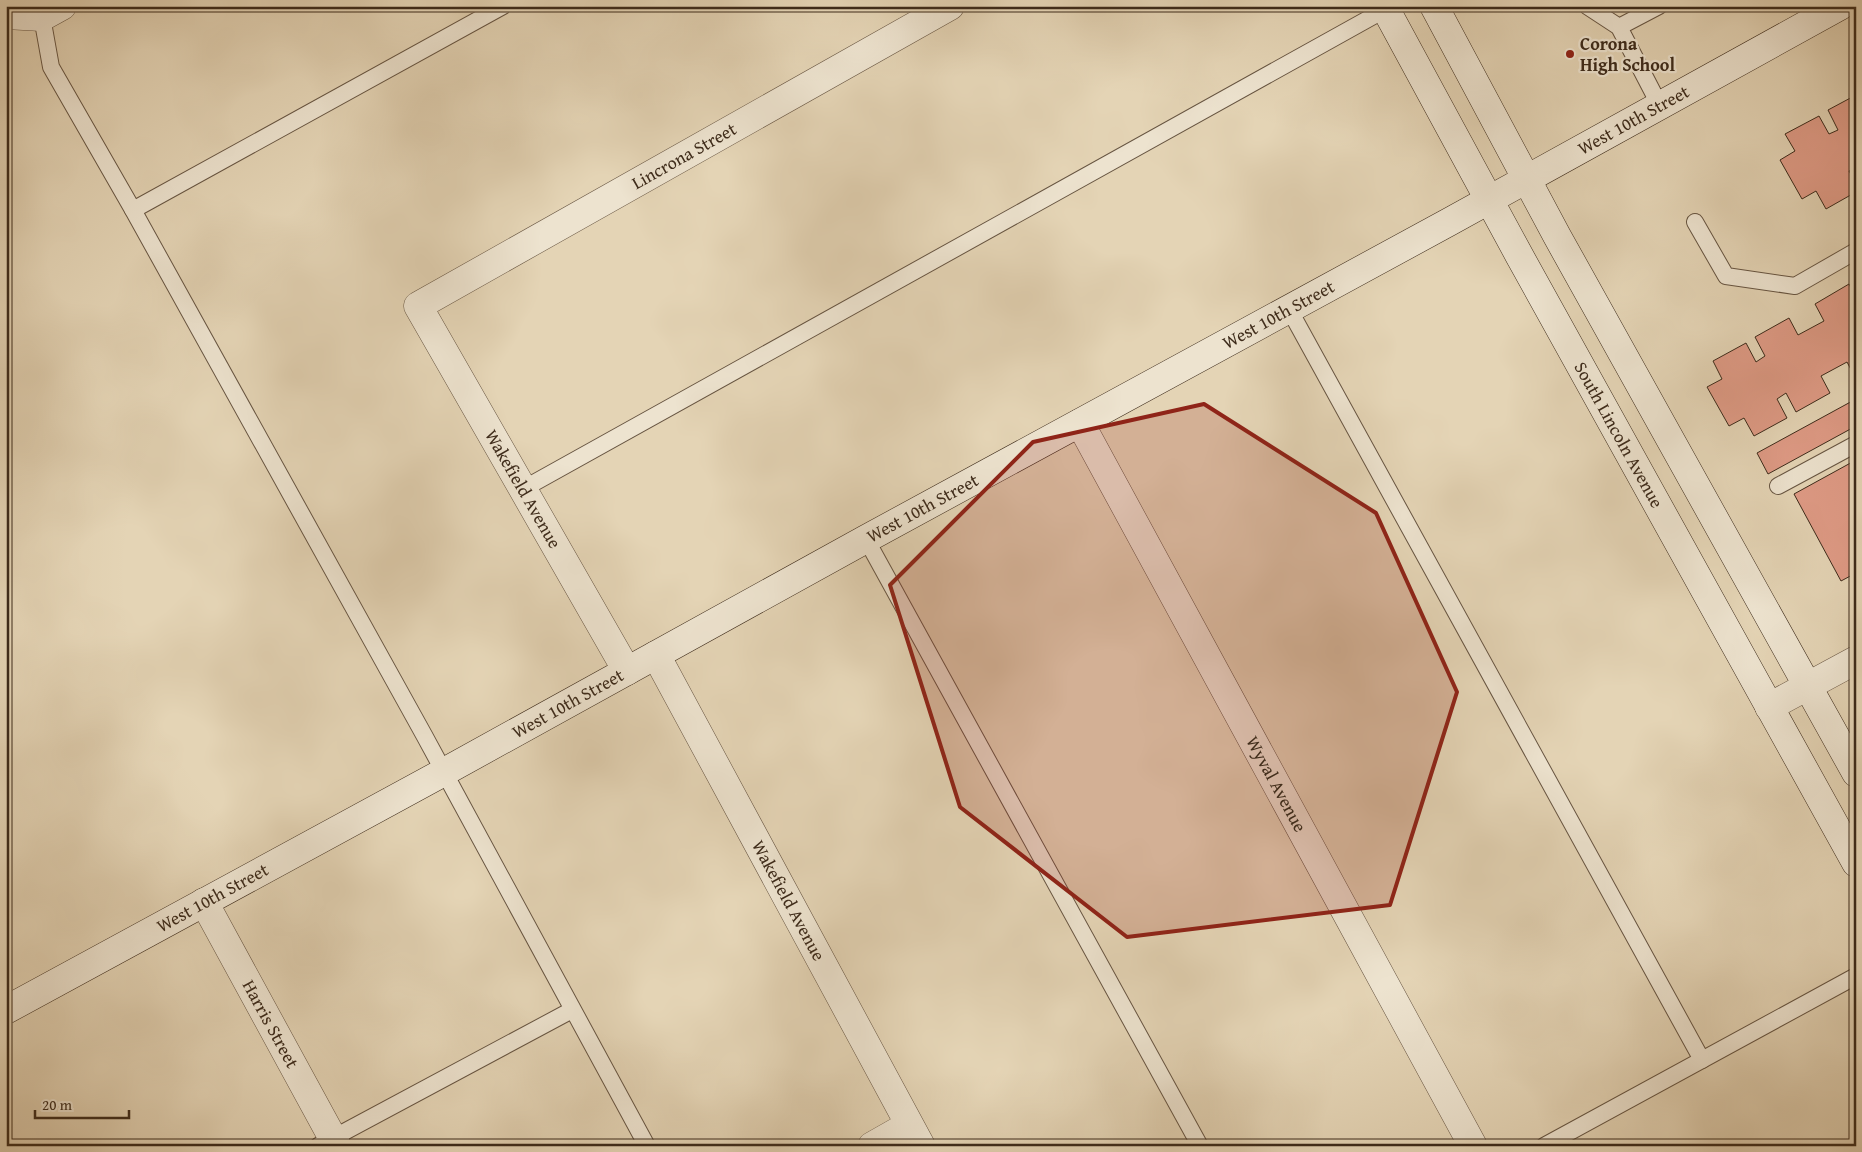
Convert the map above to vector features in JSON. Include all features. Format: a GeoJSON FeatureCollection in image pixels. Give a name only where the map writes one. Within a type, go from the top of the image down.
{"type":"FeatureCollection","features":[{"type":"Feature","properties":{"kind":"street","name":"Lincrona Street"},"geometry":{"type":"LineString","coordinates":[[418,306],[950,6]]}},
{"type":"Feature","properties":{"kind":"street"},"geometry":{"type":"LineString","coordinates":[[1434,6],[1526,179],[1856,773]]}},
{"type":"Feature","properties":{"kind":"street","name":"West 10th Street"},"geometry":{"type":"LineString","coordinates":[[6,1010],[444,772],[866,539],[1080,424],[1840,6]]}},
{"type":"Feature","properties":{"kind":"street","name":"South Lincoln Avenue"},"geometry":{"type":"LineString","coordinates":[[1385,8],[1489,200],[1856,863]]}},
{"type":"Feature","properties":{"kind":"street"},"geometry":{"type":"LineString","coordinates":[[6,14],[52,12]]}},
{"type":"Feature","properties":{"kind":"street","name":"Wakefield Avenue"},"geometry":{"type":"LineString","coordinates":[[418,306],[627,671]]}},
{"type":"Feature","properties":{"kind":"street","name":"Wyval Avenue"},"geometry":{"type":"LineString","coordinates":[[1080,424],[1473,1146]]}},
{"type":"Feature","properties":{"kind":"street","name":"Wakefield Avenue"},"geometry":{"type":"LineString","coordinates":[[656,655],[915,1135]]}},
{"type":"Feature","properties":{"kind":"street"},"geometry":{"type":"LineString","coordinates":[[1769,707],[1856,660]]}},
{"type":"Feature","properties":{"kind":"street","name":"Harris Street"},"geometry":{"type":"LineString","coordinates":[[204,902],[330,1143]]}},
{"type":"Feature","properties":{"kind":"street"},"geometry":{"type":"LineString","coordinates":[[872,1146],[915,1135]]}},
{"type":"Feature","properties":{"kind":"lane"},"geometry":{"type":"LineString","coordinates":[[133,210],[503,6]]}},
{"type":"Feature","properties":{"kind":"lane"},"geometry":{"type":"LineString","coordinates":[[1587,6],[1619,27],[1660,106]]}},
{"type":"Feature","properties":{"kind":"lane"},"geometry":{"type":"LineString","coordinates":[[1619,27],[1659,6]]}},
{"type":"Feature","properties":{"kind":"lane"},"geometry":{"type":"LineString","coordinates":[[523,489],[1385,8]]}},
{"type":"Feature","properties":{"kind":"lane"},"geometry":{"type":"LineString","coordinates":[[52,12],[51,67],[133,210],[444,772],[647,1146]]}},
{"type":"Feature","properties":{"kind":"lane"},"geometry":{"type":"LineString","coordinates":[[1695,222],[1726,276],[1795,286],[1856,251]]}},
{"type":"Feature","properties":{"kind":"lane"},"geometry":{"type":"LineString","coordinates":[[1289,309],[1702,1060]]}},
{"type":"Feature","properties":{"kind":"lane"},"geometry":{"type":"LineString","coordinates":[[1778,486],[1856,444]]}},
{"type":"Feature","properties":{"kind":"lane"},"geometry":{"type":"LineString","coordinates":[[866,539],[1200,1146]]}},
{"type":"Feature","properties":{"kind":"lane"},"geometry":{"type":"LineString","coordinates":[[1544,1146],[1856,976]]}},
{"type":"Feature","properties":{"kind":"lane"},"geometry":{"type":"LineString","coordinates":[[330,1143],[572,1010]]}},
{"type":"Feature","properties":{"kind":"highlighted area"},"geometry":{"type":"Polygon","coordinates":[[[1204,404],[1376,513],[1457,692],[1390,905],[1127,937],[960,807],[890,585],[1033,442],[1204,404]]]}},
{"type":"Feature","properties":{"kind":"building"},"geometry":{"type":"Polygon","coordinates":[[[1856,95],[1856,168],[1849,171],[1856,183],[1856,192],[1826,209],[1816,191],[1802,199],[1780,160],[1795,151],[1785,134],[1819,116],[1829,134],[1838,130],[1828,110],[1856,95]]]}},
{"type":"Feature","properties":{"kind":"building"},"geometry":{"type":"Polygon","coordinates":[[[1849,284],[1856,297],[1856,379],[1847,362],[1821,376],[1830,393],[1796,412],[1786,393],[1777,399],[1787,418],[1754,436],[1744,418],[1729,426],[1707,387],[1722,379],[1713,361],[1746,343],[1756,362],[1765,356],[1755,337],[1789,318],[1798,335],[1824,321],[1815,304],[1849,284]]]}},
{"type":"Feature","properties":{"kind":"building"},"geometry":{"type":"Polygon","coordinates":[[[1856,399],[1856,426],[1768,474],[1757,453],[1856,399]]]}},
{"type":"Feature","properties":{"kind":"building"},"geometry":{"type":"Polygon","coordinates":[[[1856,460],[1856,573],[1841,581],[1794,494],[1856,460]]]}},
{"type":"Feature","properties":{"kind":"place","name":"Corona High School"},"geometry":{"type":"Point","coordinates":[1570,54]}}]}
